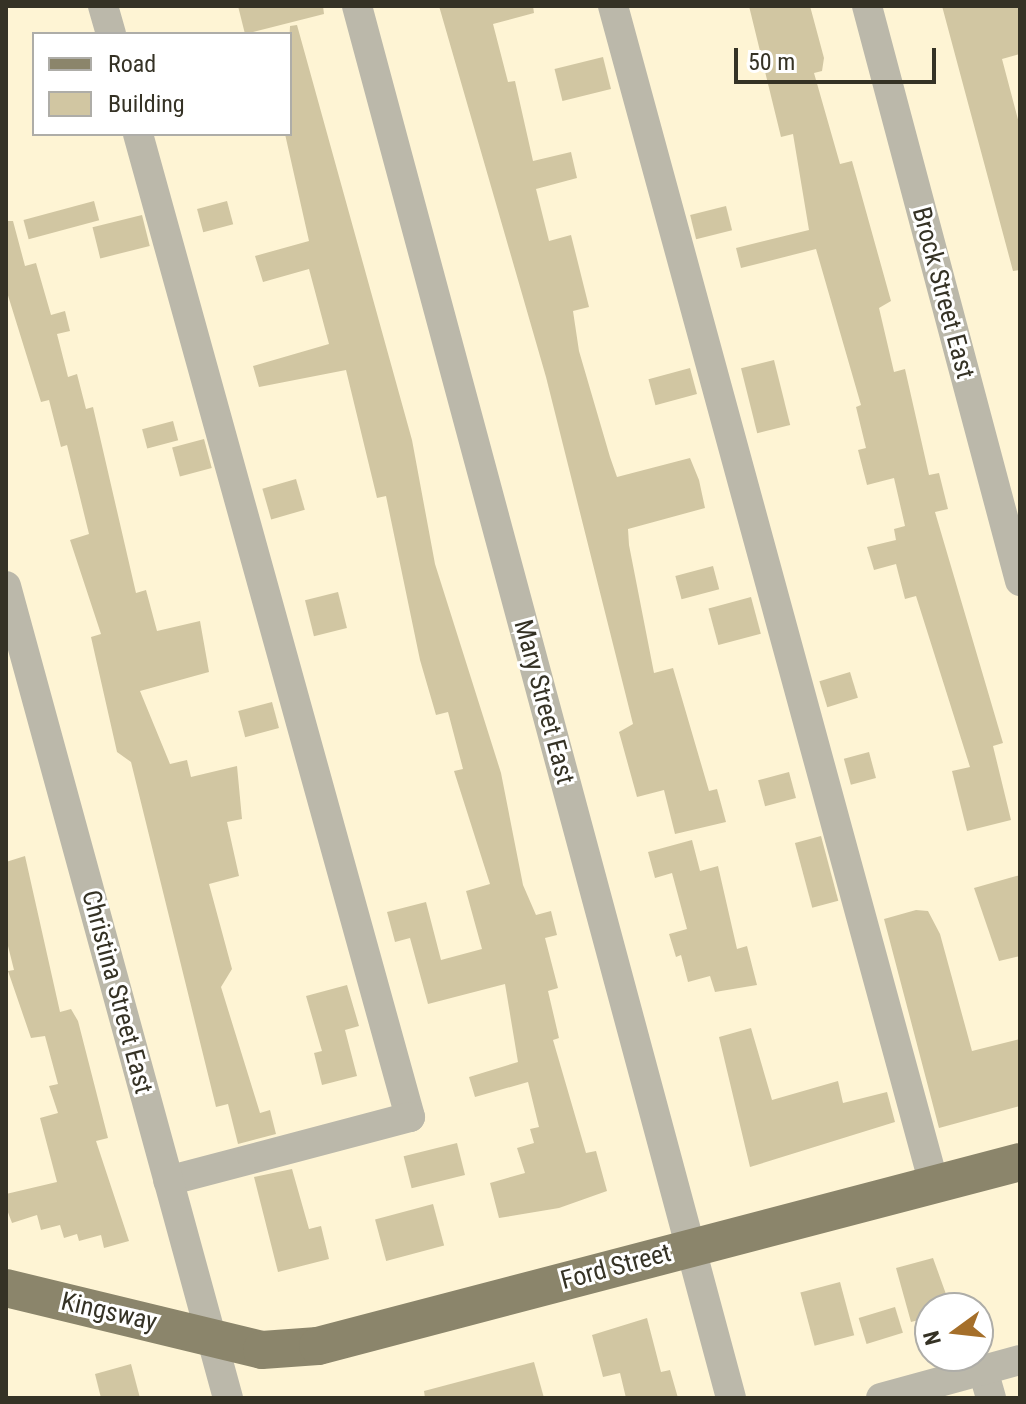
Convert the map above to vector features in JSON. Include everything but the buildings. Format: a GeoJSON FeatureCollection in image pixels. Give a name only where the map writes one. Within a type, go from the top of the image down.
{"type":"FeatureCollection","features":[{"type":"Feature","properties":{"kind":"main road","name":"Ford Street"},"geometry":{"type":"LineString","coordinates":[[211,1336],[262,1350],[318,1346],[1020,1162]]}},
{"type":"Feature","properties":{"kind":"main road","name":"Kingsway"},"geometry":{"type":"LineString","coordinates":[[6,1288],[211,1336]]}},
{"type":"Feature","properties":{"kind":"street"},"geometry":{"type":"LineString","coordinates":[[103,6],[110,32]]}},
{"type":"Feature","properties":{"kind":"street","name":"Mary Street East"},"geometry":{"type":"LineString","coordinates":[[357,6],[731,1398]]}},
{"type":"Feature","properties":{"kind":"street"},"geometry":{"type":"LineString","coordinates":[[613,6],[934,1184]]}},
{"type":"Feature","properties":{"kind":"street","name":"Brock Street East"},"geometry":{"type":"LineString","coordinates":[[867,6],[1020,581]]}},
{"type":"Feature","properties":{"kind":"street"},"geometry":{"type":"LineString","coordinates":[[139,136],[410,1117],[168,1181]]}},
{"type":"Feature","properties":{"kind":"street","name":"Christina Street East"},"geometry":{"type":"LineString","coordinates":[[6,586],[228,1398]]}},
{"type":"Feature","properties":{"kind":"street"},"geometry":{"type":"LineString","coordinates":[[881,1398],[987,1384],[1020,1360]]}}]}
